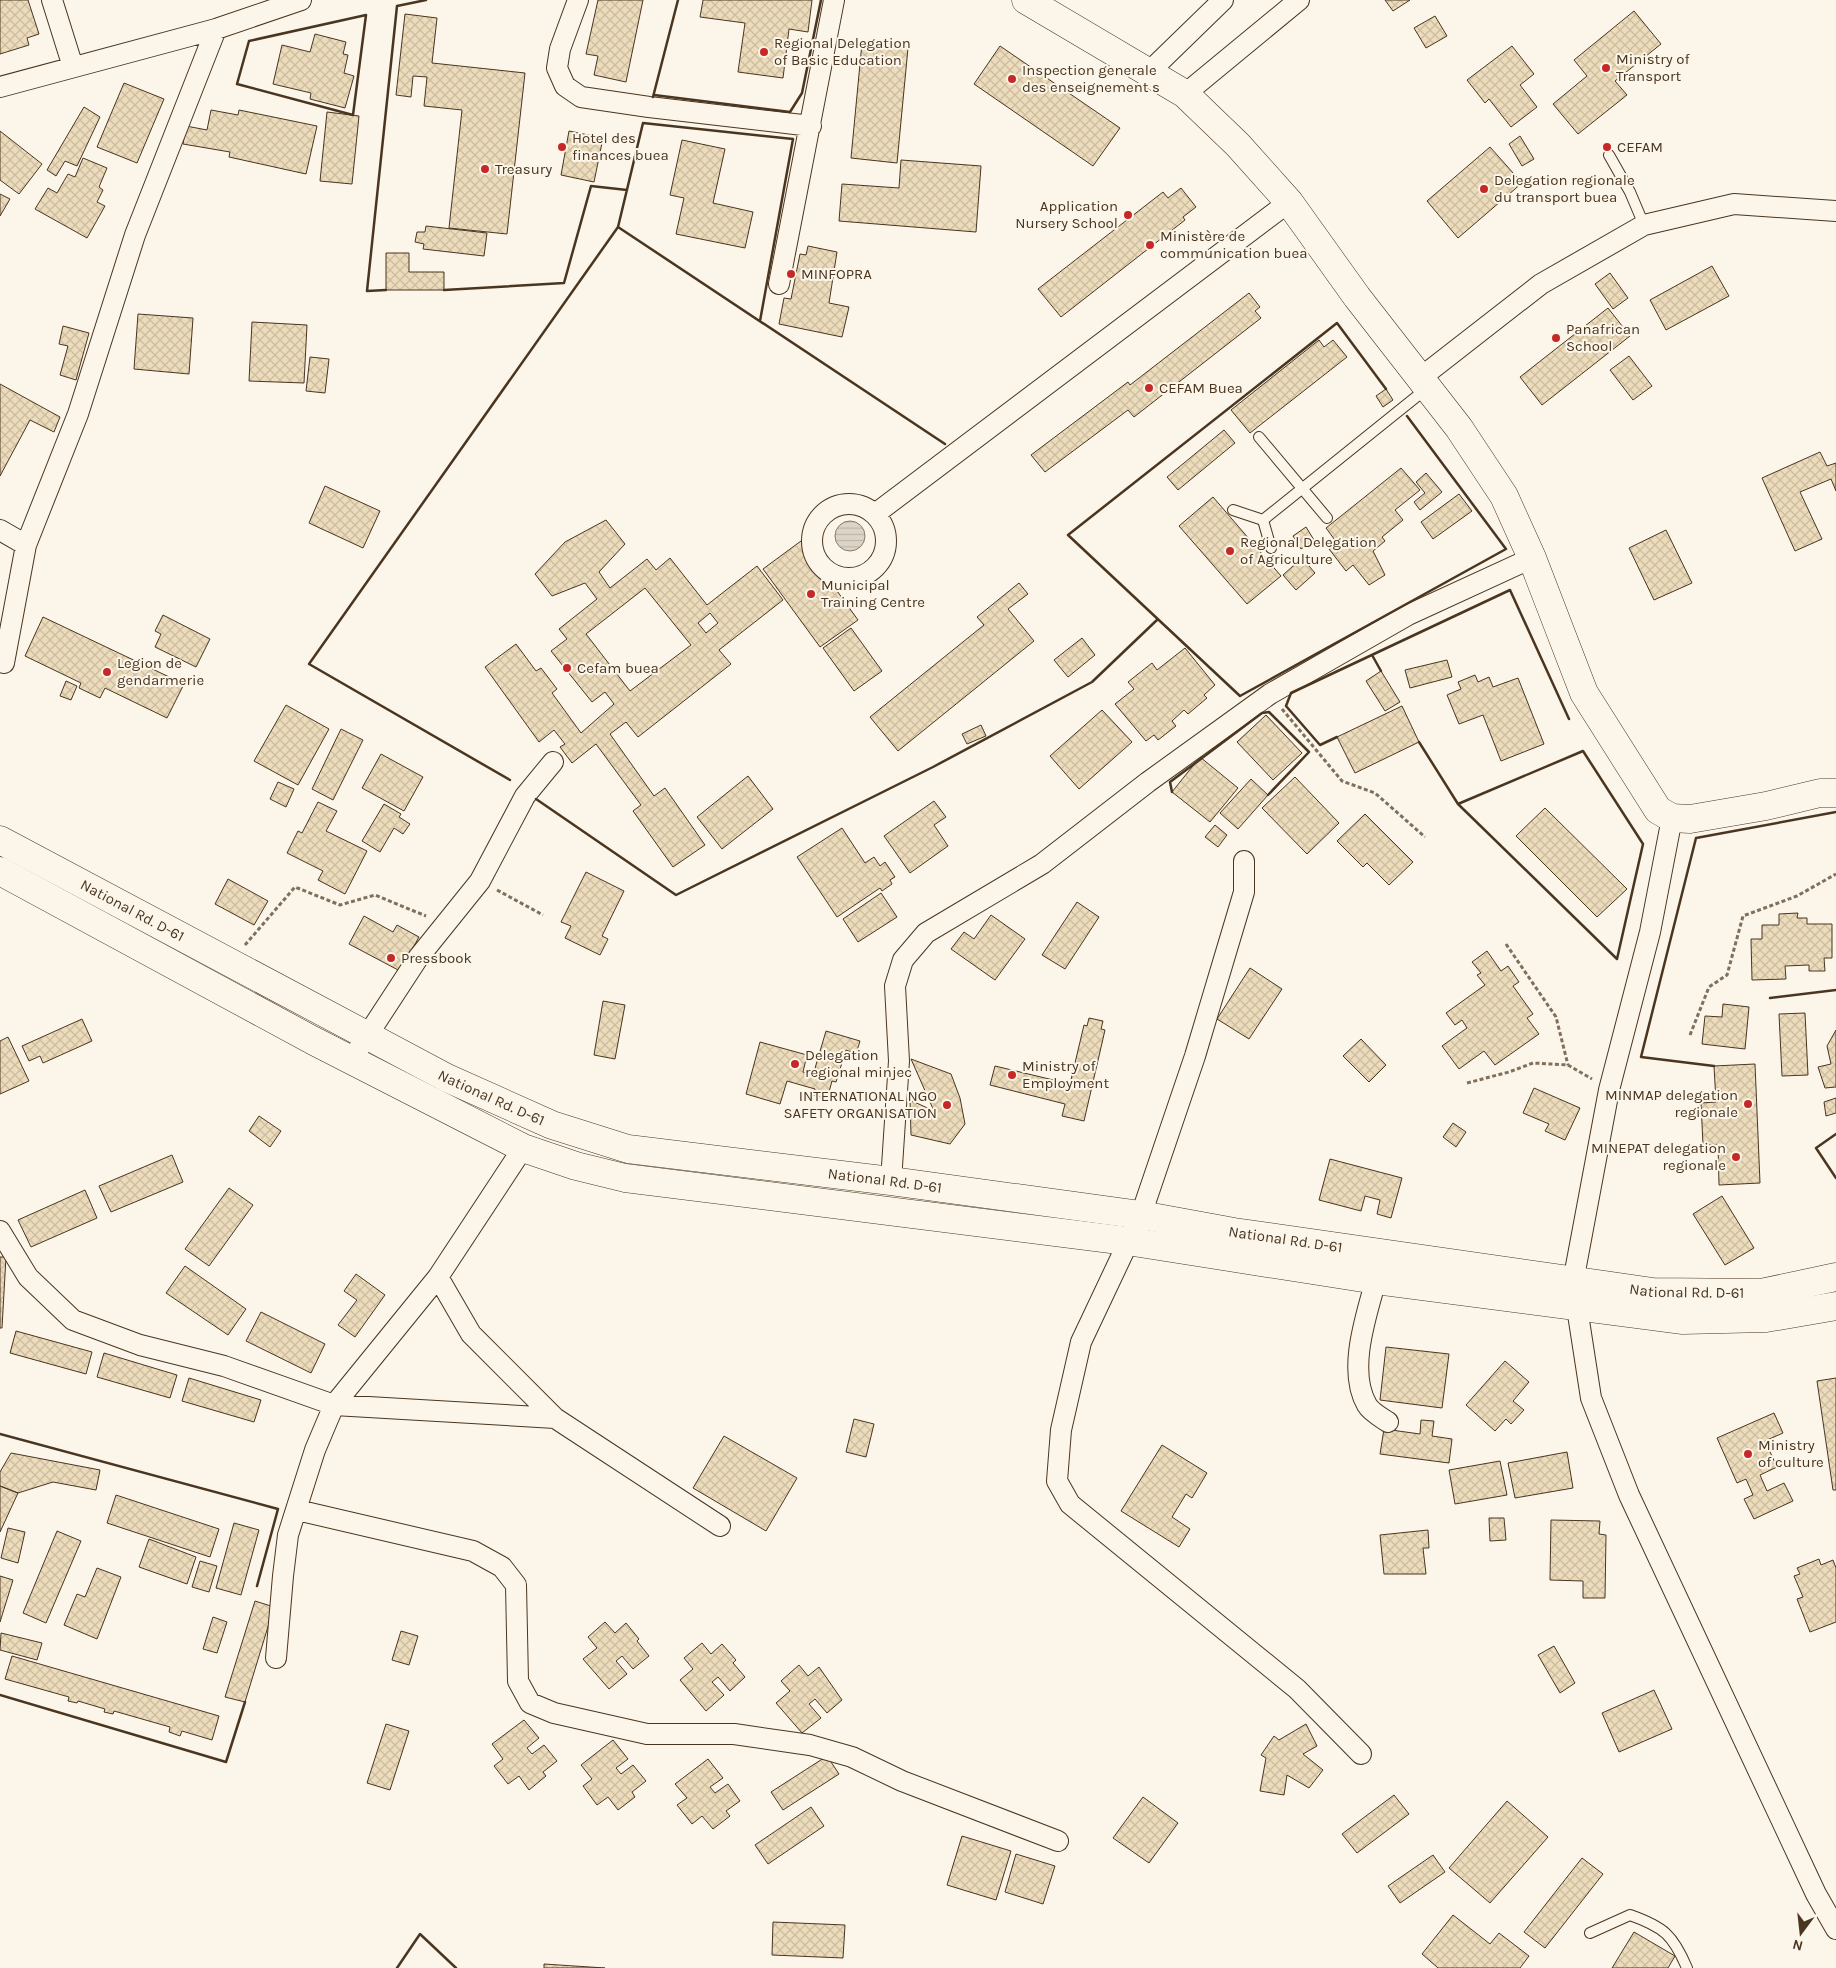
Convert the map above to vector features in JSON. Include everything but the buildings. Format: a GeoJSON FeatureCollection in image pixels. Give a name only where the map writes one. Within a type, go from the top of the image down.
{"type":"FeatureCollection","features":[{"type":"Feature","properties":{"kind":"main road"},"geometry":{"type":"LineString","coordinates":[[1026,0],[1150,71],[1185,94],[1238,145],[1289,202],[1357,297],[1458,428],[1504,496],[1532,558],[1584,693],[1658,810],[1672,818],[1690,819],[1766,806],[1820,793],[1836,793]]}},
{"type":"Feature","properties":{"kind":"main road","name":"National Rd. D-61"},"geometry":{"type":"LineString","coordinates":[[0,840],[230,963],[359,1048],[523,1148],[576,1166],[625,1178],[1127,1241],[1376,1280],[1575,1295],[1654,1292],[1761,1292],[1836,1277]]}},
{"type":"Feature","properties":{"kind":"main road","name":"National Rd. D-61"},"geometry":{"type":"LineString","coordinates":[[0,871],[312,1040],[359,1048],[447,1078],[552,1125],[628,1149],[891,1181],[1141,1216],[1575,1295],[1684,1320],[1766,1318],[1836,1306]]}},
{"type":"Feature","properties":{"kind":"street"},"geometry":{"type":"LineString","coordinates":[[52,0],[73,67]]}},
{"type":"Feature","properties":{"kind":"street"},"geometry":{"type":"LineString","coordinates":[[0,87],[216,29],[301,0]]}},
{"type":"Feature","properties":{"kind":"street"},"geometry":{"type":"LineString","coordinates":[[578,0],[560,49],[557,68],[565,86],[581,97],[811,126]]}},
{"type":"Feature","properties":{"kind":"street"},"geometry":{"type":"LineString","coordinates":[[779,284],[834,0]]}},
{"type":"Feature","properties":{"kind":"street"},"geometry":{"type":"LineString","coordinates":[[1150,71],[1223,0]]}},
{"type":"Feature","properties":{"kind":"street"},"geometry":{"type":"LineString","coordinates":[[1185,94],[1299,0]]}},
{"type":"Feature","properties":{"kind":"street"},"geometry":{"type":"LineString","coordinates":[[4,663],[26,546],[78,414],[135,235],[216,29]]}},
{"type":"Feature","properties":{"kind":"street"},"geometry":{"type":"LineString","coordinates":[[875,514],[1289,202]]}},
{"type":"Feature","properties":{"kind":"street"},"geometry":{"type":"LineString","coordinates":[[1423,384],[1541,284],[1644,224],[1734,204],[1836,211]]}},
{"type":"Feature","properties":{"kind":"street"},"geometry":{"type":"LineString","coordinates":[[0,530],[26,546]]}},
{"type":"Feature","properties":{"kind":"street"},"geometry":{"type":"LineString","coordinates":[[891,1181],[899,1061],[895,986],[903,960],[926,933],[1042,864],[1148,782],[1270,694],[1408,615],[1532,558]]}},
{"type":"Feature","properties":{"kind":"street"},"geometry":{"type":"LineString","coordinates":[[359,1048],[418,958],[447,925],[480,881],[524,796],[553,762]]}},
{"type":"Feature","properties":{"kind":"street"},"geometry":{"type":"LineString","coordinates":[[1672,818],[1650,932],[1609,1090],[1575,1295],[1591,1398],[1629,1495],[1816,1894],[1836,1929]]}},
{"type":"Feature","properties":{"kind":"street"},"geometry":{"type":"LineString","coordinates":[[1244,861],[1244,892],[1195,1056],[1141,1216],[1127,1241],[1081,1342],[1061,1430],[1057,1481],[1070,1504],[1297,1689],[1361,1754]]}},
{"type":"Feature","properties":{"kind":"street"},"geometry":{"type":"LineString","coordinates":[[276,1658],[282,1576],[288,1535],[315,1450],[334,1405],[438,1277],[523,1148]]}},
{"type":"Feature","properties":{"kind":"street"},"geometry":{"type":"LineString","coordinates":[[0,1231],[28,1277],[73,1320],[140,1345],[224,1366],[334,1405],[555,1418]]}},
{"type":"Feature","properties":{"kind":"street"},"geometry":{"type":"LineString","coordinates":[[438,1277],[471,1334],[555,1418],[720,1526]]}},
{"type":"Feature","properties":{"kind":"street"},"geometry":{"type":"LineString","coordinates":[[1376,1280],[1362,1328],[1358,1377],[1367,1407],[1388,1422]]}},
{"type":"Feature","properties":{"kind":"street"},"geometry":{"type":"LineString","coordinates":[[297,1510],[473,1551],[502,1566],[516,1585],[518,1681],[530,1703],[554,1713],[648,1734],[734,1734],[810,1745],[852,1757],[902,1781],[1058,1841]]}},
{"type":"Feature","properties":{"kind":"lane"},"geometry":{"type":"LineString","coordinates":[[1609,155],[1630,192],[1644,224]]}},
{"type":"Feature","properties":{"kind":"lane"},"geometry":{"type":"LineString","coordinates":[[1263,520],[1303,488],[1423,384]]}},
{"type":"Feature","properties":{"kind":"lane"},"geometry":{"type":"LineString","coordinates":[[1259,437],[1327,518]]}},
{"type":"Feature","properties":{"kind":"lane"},"geometry":{"type":"LineString","coordinates":[[1233,510],[1263,520]]}},
{"type":"Feature","properties":{"kind":"lane"},"geometry":{"type":"LineString","coordinates":[[1263,520],[1271,548]]}},
{"type":"Feature","properties":{"kind":"lane"},"geometry":{"type":"LineString","coordinates":[[1590,1933],[1630,1915],[1656,1924],[1678,1946],[1687,1968]]}},
{"type":"Feature","properties":{"kind":"path"},"geometry":{"type":"LineString","coordinates":[[1270,694],[1342,781],[1375,793],[1425,837]]}},
{"type":"Feature","properties":{"kind":"path"},"geometry":{"type":"LineString","coordinates":[[1690,1035],[1709,986],[1727,976],[1743,916],[1797,896],[1836,874]]}},
{"type":"Feature","properties":{"kind":"path"},"geometry":{"type":"LineString","coordinates":[[480,881],[543,915]]}},
{"type":"Feature","properties":{"kind":"path"},"geometry":{"type":"LineString","coordinates":[[230,963],[295,887],[340,905],[375,895],[447,925]]}},
{"type":"Feature","properties":{"kind":"path"},"geometry":{"type":"LineString","coordinates":[[1506,944],[1556,1017],[1568,1065]]}},
{"type":"Feature","properties":{"kind":"path"},"geometry":{"type":"LineString","coordinates":[[1467,1083],[1509,1072],[1533,1063],[1568,1065],[1609,1090]]}},
{"type":"Feature","properties":{"kind":"shaded area"},"geometry":{"type":"Polygon","coordinates":[[[850,521],[860,526],[865,536],[860,546],[850,551],[840,546],[835,536],[840,526],[850,521]]]}},
{"type":"Feature","properties":{"kind":"wall"},"geometry":{"type":"LineString","coordinates":[[386,290],[367,291],[397,6],[426,0]]}},
{"type":"Feature","properties":{"kind":"wall"},"geometry":{"type":"LineString","coordinates":[[653,97],[678,0]]}},
{"type":"Feature","properties":{"kind":"wall"},"geometry":{"type":"LineString","coordinates":[[654,95],[790,112],[802,93],[821,0]]}},
{"type":"Feature","properties":{"kind":"wall"},"geometry":{"type":"LineString","coordinates":[[366,15],[353,115],[237,84],[249,41],[366,15]]}},
{"type":"Feature","properties":{"kind":"wall"},"geometry":{"type":"LineString","coordinates":[[618,227],[643,123],[793,139],[760,321]]}},
{"type":"Feature","properties":{"kind":"wall"},"geometry":{"type":"LineString","coordinates":[[444,290],[564,283],[591,186],[627,190]]}},
{"type":"Feature","properties":{"kind":"wall"},"geometry":{"type":"LineString","coordinates":[[510,780],[309,664],[618,227],[945,444]]}},
{"type":"Feature","properties":{"kind":"wall"},"geometry":{"type":"LineString","coordinates":[[1386,389],[1337,323],[1068,535],[1240,696],[1506,549],[1407,416]]}},
{"type":"Feature","properties":{"kind":"wall"},"geometry":{"type":"LineString","coordinates":[[1337,737],[1320,745],[1286,706],[1291,693],[1510,590],[1569,719]]}},
{"type":"Feature","properties":{"kind":"wall"},"geometry":{"type":"LineString","coordinates":[[536,799],[676,895],[933,767],[1092,682],[1158,619]]}},
{"type":"Feature","properties":{"kind":"wall"},"geometry":{"type":"LineString","coordinates":[[1372,655],[1381,671]]}},
{"type":"Feature","properties":{"kind":"wall"},"geometry":{"type":"LineString","coordinates":[[1172,792],[1170,782],[1262,713],[1269,712],[1309,752],[1268,795]]}},
{"type":"Feature","properties":{"kind":"wall"},"geometry":{"type":"LineString","coordinates":[[1419,742],[1458,804]]}},
{"type":"Feature","properties":{"kind":"wall"},"geometry":{"type":"LineString","coordinates":[[1583,751],[1643,844],[1617,959],[1458,804],[1583,751]]}},
{"type":"Feature","properties":{"kind":"wall"},"geometry":{"type":"LineString","coordinates":[[1714,1066],[1641,1057],[1696,838],[1836,812]]}},
{"type":"Feature","properties":{"kind":"wall"},"geometry":{"type":"LineString","coordinates":[[1770,998],[1836,990]]}},
{"type":"Feature","properties":{"kind":"wall"},"geometry":{"type":"LineString","coordinates":[[1836,1134],[1816,1148],[1836,1178]]}},
{"type":"Feature","properties":{"kind":"wall"},"geometry":{"type":"LineString","coordinates":[[0,1434],[278,1509],[257,1586]]}},
{"type":"Feature","properties":{"kind":"wall"},"geometry":{"type":"LineString","coordinates":[[0,1695],[226,1762],[245,1702]]}},
{"type":"Feature","properties":{"kind":"wall"},"geometry":{"type":"LineString","coordinates":[[397,1968],[420,1934],[456,1968]]}},
{"type":"Feature","properties":{"kind":"place","name":"Regional Delegation of Basic Education"},"geometry":{"type":"Point","coordinates":[764,52]}},
{"type":"Feature","properties":{"kind":"place","name":"Ministry of Transport"},"geometry":{"type":"Point","coordinates":[1606,68]}},
{"type":"Feature","properties":{"kind":"place","name":"Inspection generale des enseignement s"},"geometry":{"type":"Point","coordinates":[1012,79]}},
{"type":"Feature","properties":{"kind":"place","name":"Hotel des finances buea"},"geometry":{"type":"Point","coordinates":[562,147]}},
{"type":"Feature","properties":{"kind":"place","name":"CEFAM"},"geometry":{"type":"Point","coordinates":[1607,147]}},
{"type":"Feature","properties":{"kind":"place","name":"Treasury"},"geometry":{"type":"Point","coordinates":[485,169]}},
{"type":"Feature","properties":{"kind":"place","name":"Delegation regionale du transport buea"},"geometry":{"type":"Point","coordinates":[1484,189]}},
{"type":"Feature","properties":{"kind":"place","name":"Application Nursery School"},"geometry":{"type":"Point","coordinates":[1128,215]}},
{"type":"Feature","properties":{"kind":"place","name":"Ministère de communication buea"},"geometry":{"type":"Point","coordinates":[1150,245]}},
{"type":"Feature","properties":{"kind":"place","name":"MINFOPRA"},"geometry":{"type":"Point","coordinates":[791,274]}},
{"type":"Feature","properties":{"kind":"place","name":"Panafrican School"},"geometry":{"type":"Point","coordinates":[1556,338]}},
{"type":"Feature","properties":{"kind":"place","name":"CEFAM Buea"},"geometry":{"type":"Point","coordinates":[1149,388]}},
{"type":"Feature","properties":{"kind":"place","name":"Regional Delegation of Agriculture"},"geometry":{"type":"Point","coordinates":[1230,551]}},
{"type":"Feature","properties":{"kind":"place","name":"Municipal Training Centre"},"geometry":{"type":"Point","coordinates":[811,594]}},
{"type":"Feature","properties":{"kind":"place","name":"Cefam buea"},"geometry":{"type":"Point","coordinates":[567,668]}},
{"type":"Feature","properties":{"kind":"place","name":"Legion de gendarmerie"},"geometry":{"type":"Point","coordinates":[107,672]}},
{"type":"Feature","properties":{"kind":"place","name":"Pressbook"},"geometry":{"type":"Point","coordinates":[391,958]}},
{"type":"Feature","properties":{"kind":"place","name":"Delegation regional minjec"},"geometry":{"type":"Point","coordinates":[795,1064]}},
{"type":"Feature","properties":{"kind":"place","name":"Ministry of Employment"},"geometry":{"type":"Point","coordinates":[1012,1075]}},
{"type":"Feature","properties":{"kind":"place","name":"MINMAP delegation regionale"},"geometry":{"type":"Point","coordinates":[1748,1104]}},
{"type":"Feature","properties":{"kind":"place","name":"INTERNATIONAL NGO SAFETY ORGANISATION"},"geometry":{"type":"Point","coordinates":[947,1105]}},
{"type":"Feature","properties":{"kind":"place","name":"MINEPAT delegation regionale"},"geometry":{"type":"Point","coordinates":[1736,1157]}},
{"type":"Feature","properties":{"kind":"place","name":"Ministry of culture"},"geometry":{"type":"Point","coordinates":[1748,1454]}}]}
